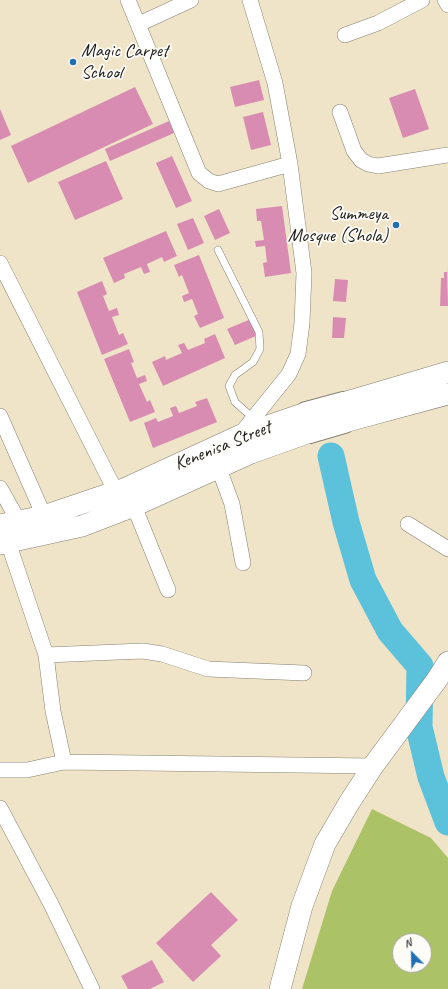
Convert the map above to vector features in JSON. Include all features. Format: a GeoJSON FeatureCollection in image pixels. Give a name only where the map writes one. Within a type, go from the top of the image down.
{"type":"FeatureCollection","features":[{"type":"Feature","properties":{"kind":"main road","name":"Kenenisa Street"},"geometry":{"type":"LineString","coordinates":[[344,413],[448,372]]}},
{"type":"Feature","properties":{"kind":"main road","name":"Kenenisa Street"},"geometry":{"type":"LineString","coordinates":[[7,533],[44,516],[116,492],[239,436],[308,423],[344,413],[448,394]]}},
{"type":"Feature","properties":{"kind":"main road","name":"Kenenisa Street"},"geometry":{"type":"LineString","coordinates":[[7,533],[82,526],[134,506],[308,423]]}},
{"type":"Feature","properties":{"kind":"main road"},"geometry":{"type":"LineString","coordinates":[[280,989],[302,906],[325,844],[373,766],[436,681],[448,662]]}},
{"type":"Feature","properties":{"kind":"street"},"geometry":{"type":"LineString","coordinates":[[128,0],[198,173],[209,182],[218,184],[290,164]]}},
{"type":"Feature","properties":{"kind":"street"},"geometry":{"type":"LineString","coordinates":[[139,24],[191,0]]}},
{"type":"Feature","properties":{"kind":"street"},"geometry":{"type":"LineString","coordinates":[[239,436],[289,374],[298,354],[302,323],[304,273],[290,164],[275,83],[250,0]]}},
{"type":"Feature","properties":{"kind":"street"},"geometry":{"type":"LineString","coordinates":[[345,35],[378,23],[422,0]]}},
{"type":"Feature","properties":{"kind":"street"},"geometry":{"type":"LineString","coordinates":[[445,0],[448,5]]}},
{"type":"Feature","properties":{"kind":"street"},"geometry":{"type":"LineString","coordinates":[[340,112],[354,151],[361,160],[368,164],[378,166],[448,154]]}},
{"type":"Feature","properties":{"kind":"street"},"geometry":{"type":"LineString","coordinates":[[0,263],[116,492]]}},
{"type":"Feature","properties":{"kind":"street"},"geometry":{"type":"LineString","coordinates":[[0,416],[44,516]]}},
{"type":"Feature","properties":{"kind":"street"},"geometry":{"type":"LineString","coordinates":[[218,466],[232,504],[244,563]]}},
{"type":"Feature","properties":{"kind":"street"},"geometry":{"type":"LineString","coordinates":[[0,488],[7,533],[46,655],[53,711],[64,762]]}},
{"type":"Feature","properties":{"kind":"street"},"geometry":{"type":"LineString","coordinates":[[134,506],[168,590]]}},
{"type":"Feature","properties":{"kind":"street"},"geometry":{"type":"LineString","coordinates":[[408,524],[448,549]]}},
{"type":"Feature","properties":{"kind":"street"},"geometry":{"type":"LineString","coordinates":[[46,655],[143,652],[162,654],[208,669],[304,673]]}},
{"type":"Feature","properties":{"kind":"street"},"geometry":{"type":"LineString","coordinates":[[0,770],[27,770],[64,762],[373,766]]}},
{"type":"Feature","properties":{"kind":"street"},"geometry":{"type":"LineString","coordinates":[[0,808],[51,904],[92,989]]}},
{"type":"Feature","properties":{"kind":"lane"},"geometry":{"type":"LineString","coordinates":[[218,250],[259,332],[260,349],[253,362],[235,375],[229,386],[235,402],[253,418]]}},
{"type":"Feature","properties":{"kind":"green space"},"geometry":{"type":"Polygon","coordinates":[[[372,809],[431,838],[448,858],[448,989],[302,989],[332,891],[372,809]]]}},
{"type":"Feature","properties":{"kind":"building"},"geometry":{"type":"Polygon","coordinates":[[[259,80],[264,100],[235,107],[230,87],[259,80]]]}},
{"type":"Feature","properties":{"kind":"building"},"geometry":{"type":"Polygon","coordinates":[[[135,87],[153,124],[28,183],[11,146],[135,87]]]}},
{"type":"Feature","properties":{"kind":"building"},"geometry":{"type":"Polygon","coordinates":[[[415,89],[429,129],[403,138],[389,98],[415,89]]]}},
{"type":"Feature","properties":{"kind":"building"},"geometry":{"type":"Polygon","coordinates":[[[0,109],[11,135],[0,140],[0,109]]]}},
{"type":"Feature","properties":{"kind":"building"},"geometry":{"type":"Polygon","coordinates":[[[263,112],[271,145],[251,150],[243,117],[263,112]]]}},
{"type":"Feature","properties":{"kind":"building"},"geometry":{"type":"Polygon","coordinates":[[[169,121],[174,133],[110,161],[105,149],[169,121]]]}},
{"type":"Feature","properties":{"kind":"building"},"geometry":{"type":"Polygon","coordinates":[[[172,156],[192,201],[176,208],[156,163],[172,156]]]}},
{"type":"Feature","properties":{"kind":"building"},"geometry":{"type":"Polygon","coordinates":[[[106,161],[123,199],[75,220],[58,182],[106,161]]]}},
{"type":"Feature","properties":{"kind":"building"},"geometry":{"type":"Polygon","coordinates":[[[282,206],[291,273],[265,277],[263,263],[267,262],[265,246],[256,247],[255,241],[264,240],[261,221],[257,221],[256,209],[282,206]]]}},
{"type":"Feature","properties":{"kind":"building"},"geometry":{"type":"Polygon","coordinates":[[[219,209],[230,233],[215,240],[204,216],[219,209]]]}},
{"type":"Feature","properties":{"kind":"building"},"geometry":{"type":"Polygon","coordinates":[[[193,218],[204,243],[188,250],[177,224],[193,218]]]}},
{"type":"Feature","properties":{"kind":"building"},"geometry":{"type":"Polygon","coordinates":[[[166,231],[177,256],[164,262],[162,257],[147,264],[150,272],[144,274],[141,267],[124,274],[125,278],[114,283],[103,258],[166,231]]]}},
{"type":"Feature","properties":{"kind":"building"},"geometry":{"type":"Polygon","coordinates":[[[199,255],[224,318],[200,328],[194,316],[198,314],[192,299],[184,302],[182,296],[189,293],[182,275],[179,277],[174,265],[199,255]]]}},
{"type":"Feature","properties":{"kind":"building"},"geometry":{"type":"Polygon","coordinates":[[[447,267],[448,306],[440,306],[441,278],[444,278],[444,272],[447,272],[447,267]]]}},
{"type":"Feature","properties":{"kind":"building"},"geometry":{"type":"Polygon","coordinates":[[[335,279],[348,280],[346,302],[333,301],[335,279]]]}},
{"type":"Feature","properties":{"kind":"building"},"geometry":{"type":"Polygon","coordinates":[[[102,281],[107,294],[103,296],[109,311],[117,308],[119,315],[112,317],[119,335],[123,333],[128,344],[102,355],[77,292],[102,281]]]}},
{"type":"Feature","properties":{"kind":"building"},"geometry":{"type":"Polygon","coordinates":[[[333,317],[346,318],[344,338],[332,338],[333,317]]]}},
{"type":"Feature","properties":{"kind":"building"},"geometry":{"type":"Polygon","coordinates":[[[251,319],[258,335],[235,345],[227,329],[251,319]]]}},
{"type":"Feature","properties":{"kind":"building"},"geometry":{"type":"Polygon","coordinates":[[[215,334],[225,358],[163,386],[152,362],[165,356],[166,360],[182,353],[178,345],[184,343],[188,350],[205,343],[204,339],[215,334]]]}},
{"type":"Feature","properties":{"kind":"building"},"geometry":{"type":"Polygon","coordinates":[[[129,349],[134,362],[131,363],[137,378],[145,375],[147,381],[139,384],[147,402],[150,400],[155,412],[130,422],[104,359],[129,349]]]}},
{"type":"Feature","properties":{"kind":"building"},"geometry":{"type":"Polygon","coordinates":[[[207,398],[217,422],[153,448],[144,423],[156,418],[158,422],[173,416],[170,408],[176,406],[179,413],[197,406],[195,402],[207,398]]]}},
{"type":"Feature","properties":{"kind":"building"},"geometry":{"type":"Polygon","coordinates":[[[211,892],[238,920],[211,945],[221,956],[193,982],[156,943],[211,892]]]}},
{"type":"Feature","properties":{"kind":"building"},"geometry":{"type":"Polygon","coordinates":[[[152,960],[164,982],[150,989],[128,989],[121,976],[152,960]]]}},
{"type":"Feature","properties":{"kind":"waterway"},"geometry":{"type":"LineString","coordinates":[[331,456],[346,522],[363,580],[390,631],[420,666],[419,727],[431,777],[448,822]]}},
{"type":"Feature","properties":{"kind":"place","name":"Magic Carpet School"},"geometry":{"type":"Point","coordinates":[73,62]}},
{"type":"Feature","properties":{"kind":"place","name":"Summeya Mosque (Shola)"},"geometry":{"type":"Point","coordinates":[396,225]}}]}
